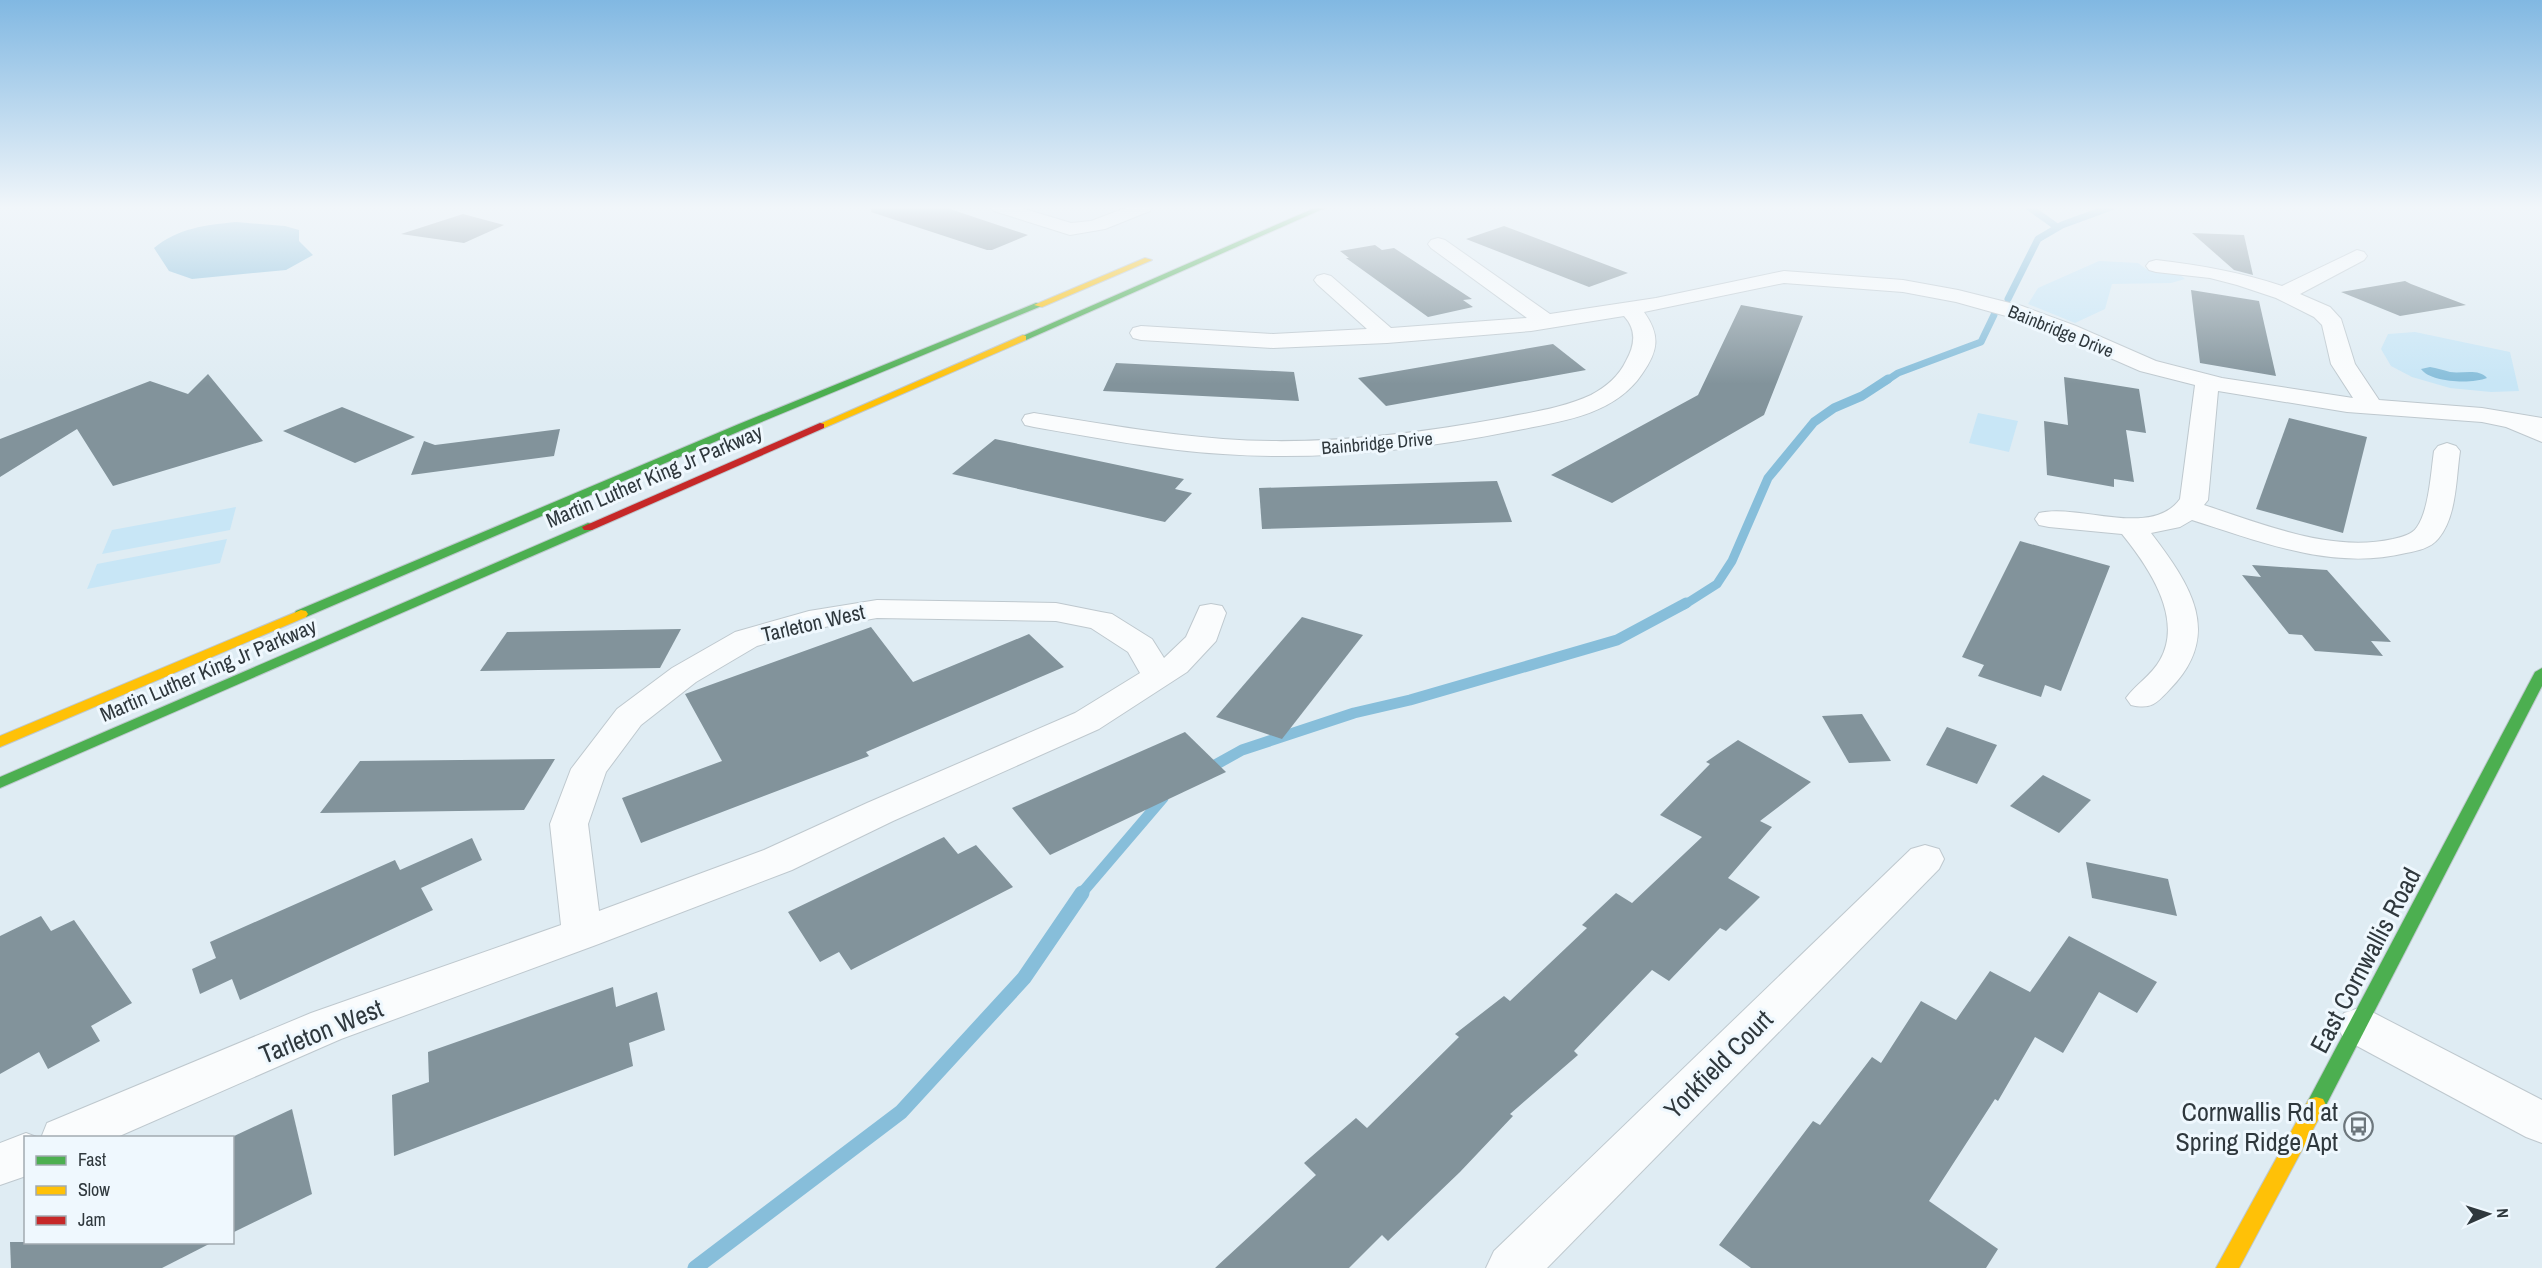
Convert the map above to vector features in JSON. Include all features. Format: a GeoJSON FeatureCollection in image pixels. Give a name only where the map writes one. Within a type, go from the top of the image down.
{"type":"FeatureCollection","features":[{"type":"Feature","properties":{"kind":"main road","name":"Martin Luther King Jr Parkway"},"geometry":{"type":"LineString","coordinates":[[0,742],[743,426],[1133,266]]}},
{"type":"Feature","properties":{"kind":"main road","name":"Martin Luther King Jr Parkway"},"geometry":{"type":"LineString","coordinates":[[0,783],[1187,266]]}},
{"type":"Feature","properties":{"kind":"main road","name":"East Cornwallis Road"},"geometry":{"type":"LineString","coordinates":[[2227,1268],[2359,1026],[2542,672]]}},
{"type":"Feature","properties":{"kind":"street"},"geometry":{"type":"LineString","coordinates":[[1469,266],[1545,321]]}},
{"type":"Feature","properties":{"kind":"street"},"geometry":{"type":"LineString","coordinates":[[2158,266],[2210,272],[2283,294],[2322,312],[2333,324],[2343,364],[2371,407]]}},
{"type":"Feature","properties":{"kind":"street"},"geometry":{"type":"LineString","coordinates":[[2283,294],[2337,266]]}},
{"type":"Feature","properties":{"kind":"street","name":"Bainbridge Drive"},"geometry":{"type":"LineString","coordinates":[[1141,333],[1245,341],[1387,336],[1545,321],[1629,308],[1784,277],[1904,286],[1958,296],[2031,316],[2129,358],[2207,381],[2285,397],[2371,407],[2482,415],[2542,426]]}},
{"type":"Feature","properties":{"kind":"street"},"geometry":{"type":"LineString","coordinates":[[1324,280],[1387,336]]}},
{"type":"Feature","properties":{"kind":"street","name":"Bainbridge Drive"},"geometry":{"type":"LineString","coordinates":[[1034,420],[1183,444],[1221,446],[1320,449],[1461,435],[1554,415],[1595,402],[1610,394],[1631,375],[1647,338],[1643,323],[1629,308]]}},
{"type":"Feature","properties":{"kind":"street"},"geometry":{"type":"LineString","coordinates":[[2049,519],[2146,526],[2178,519],[2190,510],[2194,500],[2207,381]]}},
{"type":"Feature","properties":{"kind":"street","name":"Bainbridge Drive"},"geometry":{"type":"LineString","coordinates":[[2513,422],[2542,434]]}},
{"type":"Feature","properties":{"kind":"street"},"geometry":{"type":"LineString","coordinates":[[2190,510],[2317,546],[2347,551],[2378,552],[2421,540],[2430,530],[2440,495],[2447,451]]}},
{"type":"Feature","properties":{"kind":"street"},"geometry":{"type":"LineString","coordinates":[[2130,526],[2150,549],[2160,565],[2184,617],[2184,637],[2176,661],[2143,698]]}},
{"type":"Feature","properties":{"kind":"street","name":"Tarleton West"},"geometry":{"type":"LineString","coordinates":[[582,934],[569,824],[589,769],[629,717],[684,675],[746,639],[809,620],[877,609],[1056,612],[1101,621],[1141,646],[1158,677]]}},
{"type":"Feature","properties":{"kind":"street","name":"Tarleton West"},"geometry":{"type":"LineString","coordinates":[[66,1136],[327,1026],[778,860],[880,812],[1087,721],[1176,665],[1200,640],[1211,613]]}},
{"type":"Feature","properties":{"kind":"street","name":"Yorkfield Court"},"geometry":{"type":"LineString","coordinates":[[1512,1268],[1925,860]]}},
{"type":"Feature","properties":{"kind":"street"},"geometry":{"type":"LineString","coordinates":[[2359,1026],[2542,1123]]}},
{"type":"Feature","properties":{"kind":"street"},"geometry":{"type":"LineString","coordinates":[[0,1164],[24,1155]]}},
{"type":"Feature","properties":{"kind":"shaded area"},"geometry":{"type":"Polygon","coordinates":[[[2087,266],[2142,266],[2146,269],[2177,272],[2185,279],[2171,283],[2112,284],[2105,309],[2075,323],[2028,304],[2038,288],[2087,266]]]}},
{"type":"Feature","properties":{"kind":"shaded area"},"geometry":{"type":"Polygon","coordinates":[[[2415,332],[2510,352],[2519,391],[2491,392],[2450,388],[2412,377],[2391,366],[2381,349],[2388,334],[2415,332]]]}},
{"type":"Feature","properties":{"kind":"shaded area"},"geometry":{"type":"Polygon","coordinates":[[[1978,413],[2018,421],[2009,452],[1969,443],[1978,413]]]}},
{"type":"Feature","properties":{"kind":"shaded area"},"geometry":{"type":"Polygon","coordinates":[[[236,507],[230,530],[102,554],[112,530],[236,507]]]}},
{"type":"Feature","properties":{"kind":"shaded area"},"geometry":{"type":"Polygon","coordinates":[[[227,539],[220,563],[87,589],[97,564],[227,539]]]}},
{"type":"Feature","properties":{"kind":"water"},"geometry":{"type":"Polygon","coordinates":[[[166,266],[293,266],[286,270],[192,279],[169,271],[166,266]]]}},
{"type":"Feature","properties":{"kind":"water"},"geometry":{"type":"Polygon","coordinates":[[[2430,367],[2450,372],[2475,372],[2487,378],[2462,381],[2442,380],[2426,374],[2421,369],[2430,367]]]}},
{"type":"Feature","properties":{"kind":"building"},"geometry":{"type":"Polygon","coordinates":[[[1357,266],[1422,266],[1472,299],[1463,300],[1473,307],[1428,317],[1357,266]]]}},
{"type":"Feature","properties":{"kind":"building"},"geometry":{"type":"Polygon","coordinates":[[[1536,266],[1610,266],[1628,273],[1589,287],[1536,266]]]}},
{"type":"Feature","properties":{"kind":"building"},"geometry":{"type":"Polygon","coordinates":[[[2230,266],[2251,266],[2253,275],[2234,270],[2230,266]]]}},
{"type":"Feature","properties":{"kind":"building"},"geometry":{"type":"Polygon","coordinates":[[[2405,281],[2466,305],[2400,316],[2341,292],[2405,281]]]}},
{"type":"Feature","properties":{"kind":"building"},"geometry":{"type":"Polygon","coordinates":[[[2191,290],[2259,301],[2276,376],[2200,363],[2191,290]]]}},
{"type":"Feature","properties":{"kind":"building"},"geometry":{"type":"Polygon","coordinates":[[[1741,305],[1803,316],[1764,415],[1612,503],[1551,475],[1698,395],[1741,305]]]}},
{"type":"Feature","properties":{"kind":"building"},"geometry":{"type":"Polygon","coordinates":[[[1553,344],[1586,370],[1386,406],[1358,378],[1553,344]]]}},
{"type":"Feature","properties":{"kind":"building"},"geometry":{"type":"Polygon","coordinates":[[[1116,363],[1294,372],[1299,401],[1103,391],[1116,363]]]}},
{"type":"Feature","properties":{"kind":"building"},"geometry":{"type":"Polygon","coordinates":[[[208,374],[263,441],[113,486],[77,429],[0,477],[0,439],[150,381],[188,394],[208,374]]]}},
{"type":"Feature","properties":{"kind":"building"},"geometry":{"type":"Polygon","coordinates":[[[2064,377],[2139,389],[2146,433],[2126,430],[2134,482],[2114,479],[2114,487],[2047,475],[2044,421],[2068,425],[2064,377]]]}},
{"type":"Feature","properties":{"kind":"building"},"geometry":{"type":"Polygon","coordinates":[[[342,407],[415,437],[355,463],[283,431],[342,407]]]}},
{"type":"Feature","properties":{"kind":"building"},"geometry":{"type":"Polygon","coordinates":[[[2289,418],[2367,437],[2343,533],[2256,509],[2289,418]]]}},
{"type":"Feature","properties":{"kind":"building"},"geometry":{"type":"Polygon","coordinates":[[[560,429],[554,456],[411,475],[424,441],[435,445],[560,429]]]}},
{"type":"Feature","properties":{"kind":"building"},"geometry":{"type":"Polygon","coordinates":[[[995,439],[1184,479],[1175,489],[1192,493],[1165,522],[952,474],[995,439]]]}},
{"type":"Feature","properties":{"kind":"building"},"geometry":{"type":"Polygon","coordinates":[[[1497,481],[1512,522],[1262,529],[1259,488],[1497,481]]]}},
{"type":"Feature","properties":{"kind":"building"},"geometry":{"type":"Polygon","coordinates":[[[2020,541],[2110,566],[2061,691],[2045,685],[2041,697],[1978,676],[1984,665],[1962,657],[2020,541]]]}},
{"type":"Feature","properties":{"kind":"building"},"geometry":{"type":"Polygon","coordinates":[[[2252,565],[2327,570],[2391,642],[2371,641],[2383,656],[2315,651],[2302,635],[2289,634],[2242,575],[2261,577],[2252,565]]]}},
{"type":"Feature","properties":{"kind":"building"},"geometry":{"type":"Polygon","coordinates":[[[1302,617],[1363,635],[1282,739],[1216,717],[1302,617]]]}},
{"type":"Feature","properties":{"kind":"building"},"geometry":{"type":"Polygon","coordinates":[[[871,627],[913,682],[1029,634],[1064,667],[866,752],[869,756],[641,843],[622,798],[722,761],[685,694],[871,627]]]}},
{"type":"Feature","properties":{"kind":"building"},"geometry":{"type":"Polygon","coordinates":[[[681,629],[660,668],[480,671],[507,632],[681,629]]]}},
{"type":"Feature","properties":{"kind":"building"},"geometry":{"type":"Polygon","coordinates":[[[1862,714],[1891,761],[1849,763],[1822,716],[1862,714]]]}},
{"type":"Feature","properties":{"kind":"building"},"geometry":{"type":"Polygon","coordinates":[[[1947,727],[1997,745],[1977,784],[1926,765],[1947,727]]]}},
{"type":"Feature","properties":{"kind":"building"},"geometry":{"type":"Polygon","coordinates":[[[1185,732],[1226,772],[1050,855],[1012,808],[1185,732]]]}},
{"type":"Feature","properties":{"kind":"building"},"geometry":{"type":"Polygon","coordinates":[[[1738,740],[1811,782],[1760,821],[1772,827],[1728,878],[1760,897],[1726,931],[1720,928],[1669,981],[1652,970],[1574,1051],[1578,1055],[1510,1114],[1513,1116],[1460,1172],[1388,1241],[1382,1235],[1349,1268],[1215,1268],[1316,1175],[1304,1163],[1356,1118],[1367,1128],[1459,1037],[1455,1034],[1504,996],[1510,1001],[1587,928],[1582,925],[1616,893],[1632,903],[1702,837],[1660,815],[1710,764],[1706,762],[1738,740]]]}},
{"type":"Feature","properties":{"kind":"building"},"geometry":{"type":"Polygon","coordinates":[[[555,759],[524,810],[320,813],[360,761],[555,759]]]}},
{"type":"Feature","properties":{"kind":"building"},"geometry":{"type":"Polygon","coordinates":[[[2043,775],[2091,800],[2059,833],[2010,806],[2043,775]]]}},
{"type":"Feature","properties":{"kind":"building"},"geometry":{"type":"Polygon","coordinates":[[[944,837],[958,854],[976,845],[1013,887],[851,970],[839,952],[820,962],[788,912],[944,837]]]}},
{"type":"Feature","properties":{"kind":"building"},"geometry":{"type":"Polygon","coordinates":[[[472,838],[482,860],[421,888],[433,910],[240,1000],[232,979],[200,994],[192,969],[216,958],[210,942],[395,860],[400,870],[472,838]]]}},
{"type":"Feature","properties":{"kind":"building"},"geometry":{"type":"Polygon","coordinates":[[[2086,862],[2168,879],[2177,916],[2092,898],[2086,862]]]}},
{"type":"Feature","properties":{"kind":"building"},"geometry":{"type":"Polygon","coordinates":[[[41,916],[51,931],[74,920],[132,1003],[91,1026],[100,1041],[48,1069],[39,1052],[0,1074],[0,936],[41,916]]]}},
{"type":"Feature","properties":{"kind":"building"},"geometry":{"type":"Polygon","coordinates":[[[2069,936],[2157,982],[2137,1013],[2099,992],[2063,1053],[2035,1037],[1998,1101],[1995,1099],[1929,1201],[1998,1249],[1986,1268],[1751,1268],[1719,1245],[1813,1121],[1820,1125],[1872,1057],[1881,1063],[1921,1001],[1956,1020],[1990,971],[2030,992],[2069,936]]]}},
{"type":"Feature","properties":{"kind":"building"},"geometry":{"type":"Polygon","coordinates":[[[613,987],[616,1007],[657,992],[665,1030],[629,1043],[633,1066],[394,1156],[392,1095],[429,1082],[428,1052],[613,987]]]}},
{"type":"Feature","properties":{"kind":"building"},"geometry":{"type":"Polygon","coordinates":[[[292,1109],[312,1194],[234,1232],[234,1136],[292,1109]]]}},
{"type":"Feature","properties":{"kind":"building"},"geometry":{"type":"Polygon","coordinates":[[[10,1242],[24,1242],[24,1244],[209,1244],[162,1268],[11,1268],[10,1242]]]}},
{"type":"Feature","properties":{"kind":"waterway"},"geometry":{"type":"LineString","coordinates":[[2008,299],[2024,266]]}},
{"type":"Feature","properties":{"kind":"waterway"},"geometry":{"type":"LineString","coordinates":[[1886,381],[1898,373],[1981,342],[1994,315]]}},
{"type":"Feature","properties":{"kind":"waterway"},"geometry":{"type":"LineString","coordinates":[[1684,605],[1717,584],[1732,561],[1768,478],[1814,422],[1834,408],[1862,396],[1888,379]]}},
{"type":"Feature","properties":{"kind":"waterway"},"geometry":{"type":"LineString","coordinates":[[1206,770],[1242,750],[1354,713],[1410,700],[1617,640],[1686,603]]}},
{"type":"Feature","properties":{"kind":"waterway"},"geometry":{"type":"LineString","coordinates":[[1081,894],[1163,798]]}},
{"type":"Feature","properties":{"kind":"waterway"},"geometry":{"type":"LineString","coordinates":[[695,1268],[901,1112],[1024,978],[1082,893]]}},
{"type":"Feature","properties":{"kind":"traffic: fast"},"geometry":{"type":"LineString","coordinates":[[1023,338],[1187,266]]}},
{"type":"Feature","properties":{"kind":"traffic: fast"},"geometry":{"type":"LineString","coordinates":[[301,614],[743,426],[1039,305]]}},
{"type":"Feature","properties":{"kind":"traffic: fast"},"geometry":{"type":"LineString","coordinates":[[0,783],[588,527]]}},
{"type":"Feature","properties":{"kind":"traffic: fast"},"geometry":{"type":"LineString","coordinates":[[2316,1105],[2542,672]]}},
{"type":"Feature","properties":{"kind":"traffic: slow"},"geometry":{"type":"LineString","coordinates":[[1039,305],[1133,266]]}},
{"type":"Feature","properties":{"kind":"traffic: slow"},"geometry":{"type":"LineString","coordinates":[[820,426],[1023,338]]}},
{"type":"Feature","properties":{"kind":"traffic: slow"},"geometry":{"type":"LineString","coordinates":[[0,742],[301,614]]}},
{"type":"Feature","properties":{"kind":"traffic: slow"},"geometry":{"type":"LineString","coordinates":[[2227,1268],[2316,1105]]}},
{"type":"Feature","properties":{"kind":"traffic: jam"},"geometry":{"type":"LineString","coordinates":[[588,527],[820,426]]}},
{"type":"Feature","properties":{"kind":"place","name":"Cornwallis Rd at Spring Ridge Apt"},"geometry":{"type":"Point","coordinates":[2359,1126]}}]}
